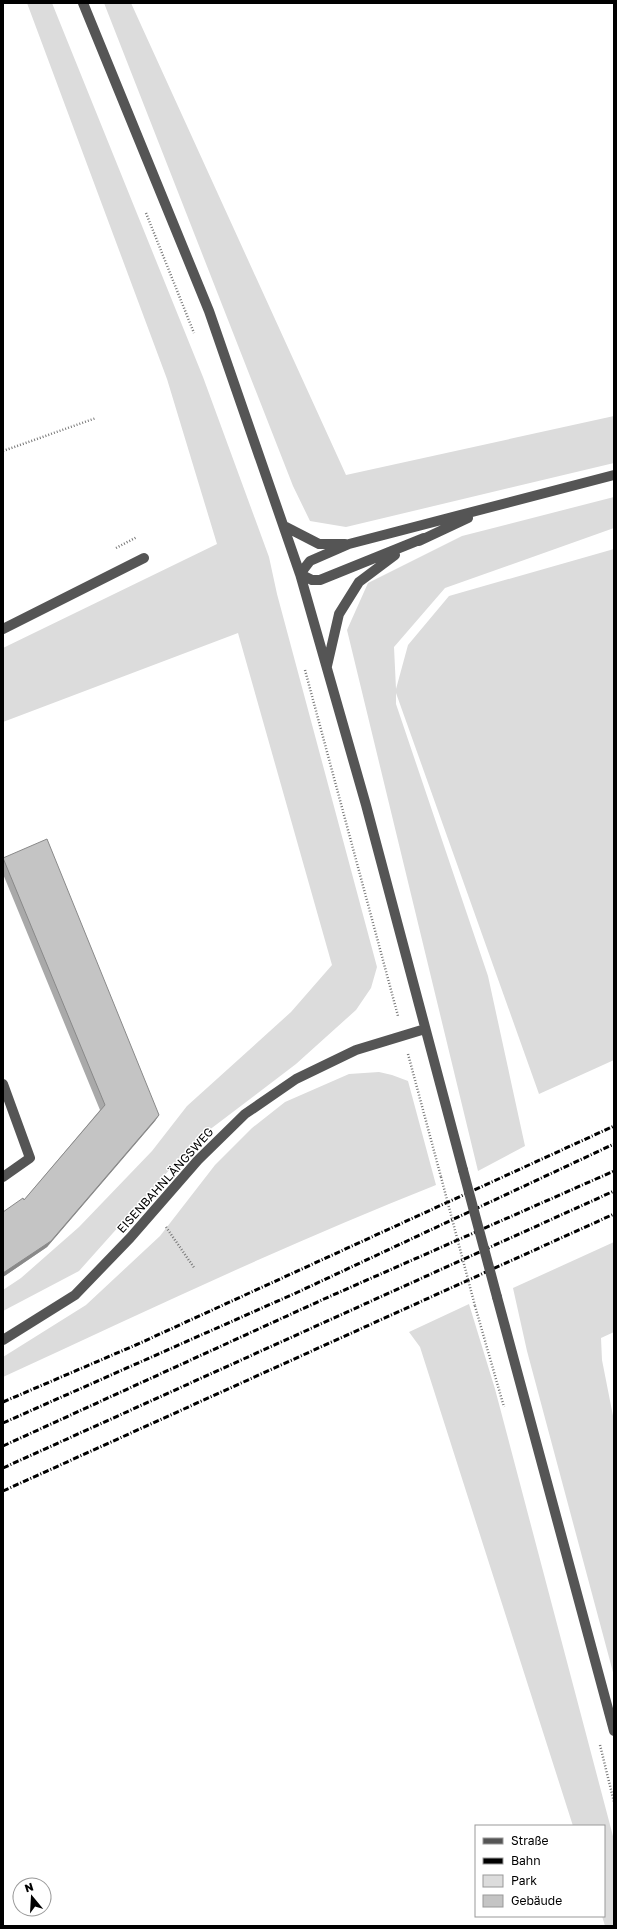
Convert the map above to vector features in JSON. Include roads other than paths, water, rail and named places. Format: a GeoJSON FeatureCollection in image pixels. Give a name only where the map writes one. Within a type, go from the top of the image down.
{"type":"FeatureCollection","features":[{"type":"Feature","properties":{"kind":"street"},"geometry":{"type":"LineString","coordinates":[[83,3],[209,311],[300,574],[366,806],[496,1297],[614,1731]]}},
{"type":"Feature","properties":{"kind":"street"},"geometry":{"type":"LineString","coordinates":[[300,574],[310,561],[350,544],[614,475]]}},
{"type":"Feature","properties":{"kind":"street"},"geometry":{"type":"LineString","coordinates":[[300,574],[312,580],[320,580],[458,524],[482,510]]}},
{"type":"Feature","properties":{"kind":"street"},"geometry":{"type":"LineString","coordinates":[[284,526],[319,544],[350,544]]}},
{"type":"Feature","properties":{"kind":"street"},"geometry":{"type":"LineString","coordinates":[[327,666],[339,614],[359,582],[385,562],[424,538]]}},
{"type":"Feature","properties":{"kind":"street"},"geometry":{"type":"LineString","coordinates":[[3,629],[144,558]]}},
{"type":"Feature","properties":{"kind":"street","name":"EISENBAHNLÄNGSWEG"},"geometry":{"type":"LineString","coordinates":[[3,1340],[75,1295],[130,1238],[198,1160],[245,1114],[296,1079],[356,1050],[425,1029]]}},
{"type":"Feature","properties":{"kind":"street"},"geometry":{"type":"LineString","coordinates":[[3,1084],[30,1158],[3,1177]]}},
{"type":"Feature","properties":{"kind":"railway"},"geometry":{"type":"LineString","coordinates":[[3,1402],[138,1344],[614,1126]]}},
{"type":"Feature","properties":{"kind":"railway"},"geometry":{"type":"LineString","coordinates":[[3,1423],[298,1292],[614,1144]]}},
{"type":"Feature","properties":{"kind":"railway"},"geometry":{"type":"LineString","coordinates":[[3,1446],[324,1299],[614,1171]]}},
{"type":"Feature","properties":{"kind":"railway"},"geometry":{"type":"LineString","coordinates":[[3,1468],[614,1191]]}},
{"type":"Feature","properties":{"kind":"railway"},"geometry":{"type":"LineString","coordinates":[[3,1491],[614,1214]]}}]}
